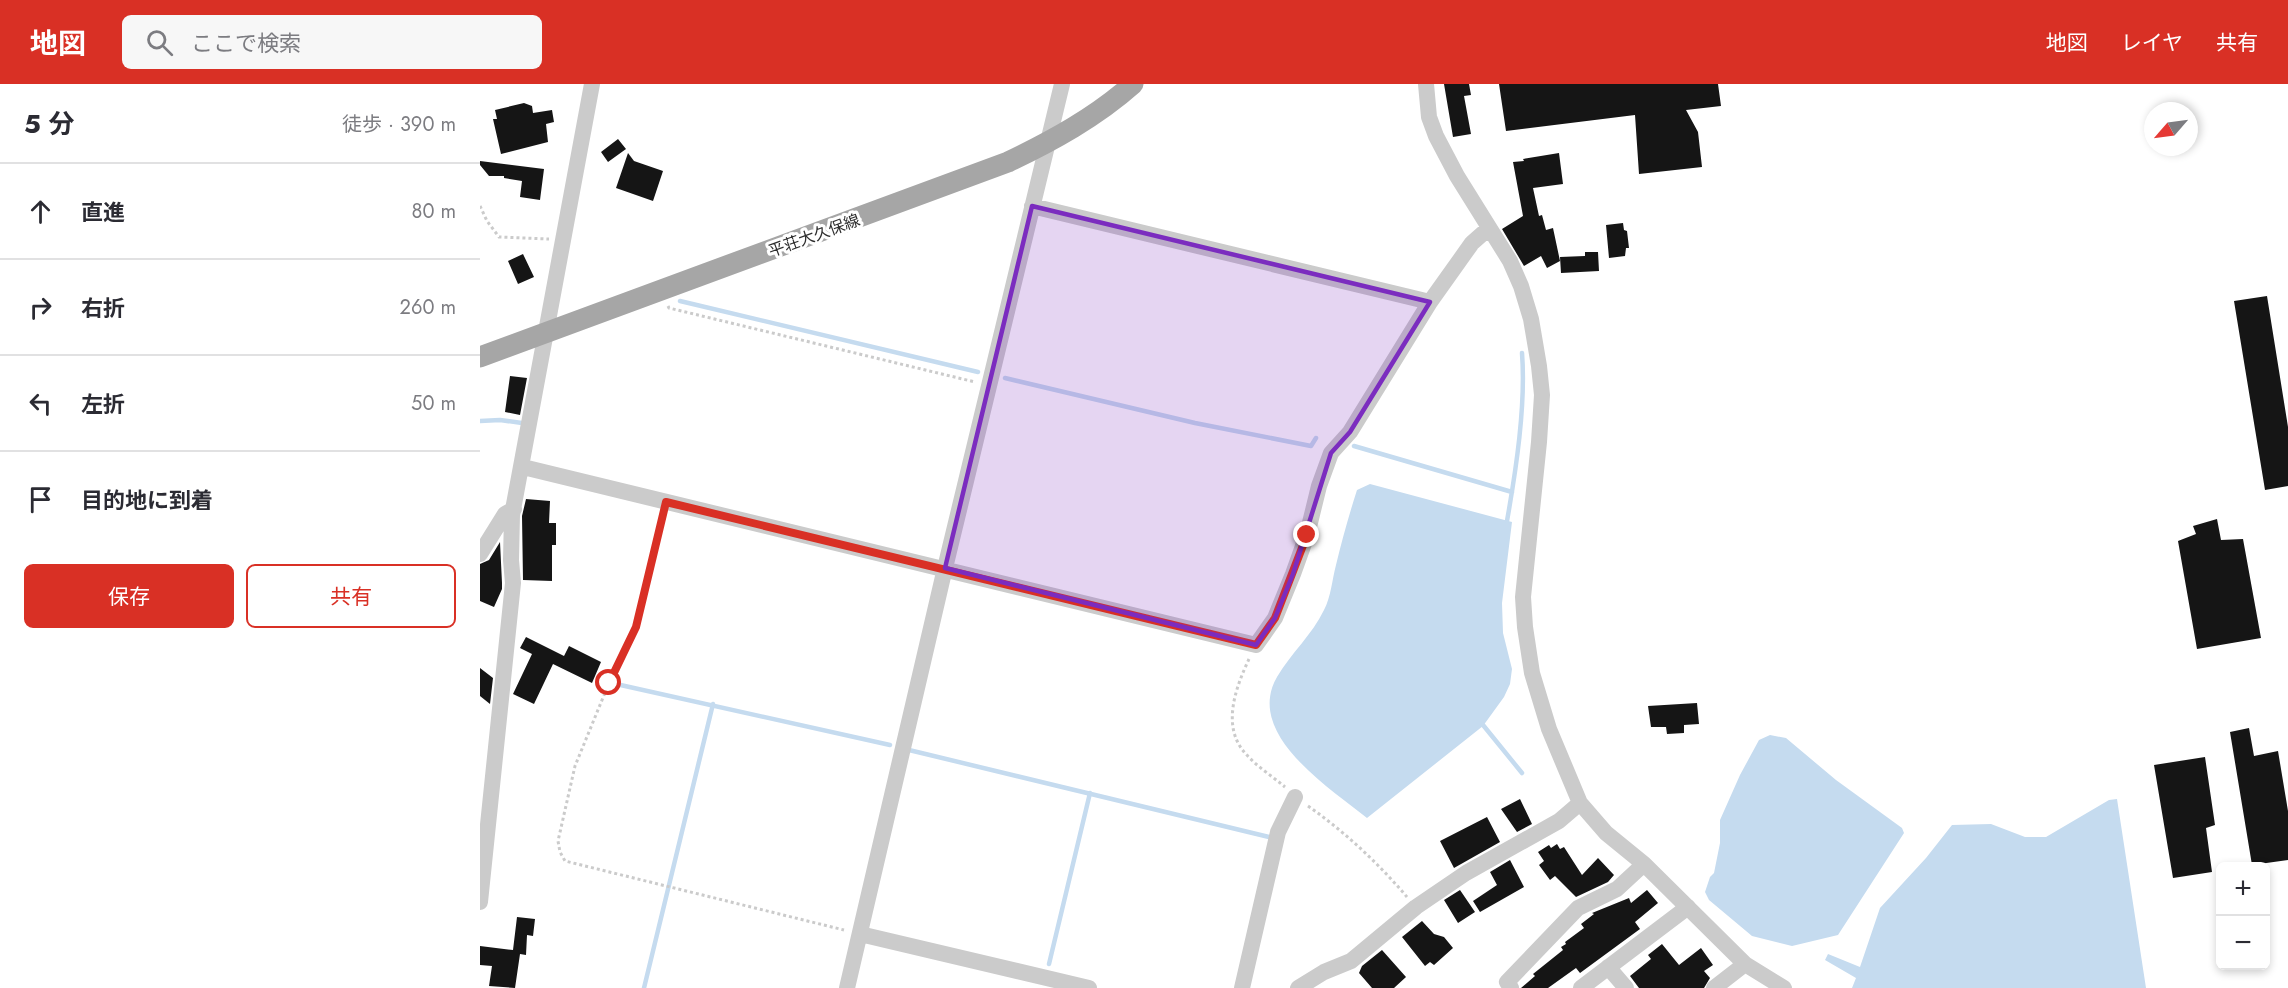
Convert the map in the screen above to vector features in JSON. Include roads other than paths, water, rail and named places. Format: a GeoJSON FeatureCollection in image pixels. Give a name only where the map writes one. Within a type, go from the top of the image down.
{"type":"FeatureCollection","features":[{"type":"Feature","properties":{"kind":"main road","name":"平荘大久保線"},"geometry":{"type":"LineString","coordinates":[[480,357],[962,181],[1008,162],[1048,142],[1117,98],[1133,84]]}},
{"type":"Feature","properties":{"kind":"street"},"geometry":{"type":"LineString","coordinates":[[480,902],[486,778],[513,583],[511,560],[514,509],[592,84]]}},
{"type":"Feature","properties":{"kind":"street"},"geometry":{"type":"LineString","coordinates":[[847,988],[945,568],[1062,84]]}},
{"type":"Feature","properties":{"kind":"street"},"geometry":{"type":"LineString","coordinates":[[1426,84],[1429,117],[1436,136],[1510,261],[1521,285],[1531,319],[1542,395],[1523,597],[1532,673],[1549,729],[1580,803],[1606,833],[1644,864],[1745,964],[1784,988]]}},
{"type":"Feature","properties":{"kind":"street"},"geometry":{"type":"LineString","coordinates":[[1032,206],[1430,302]]}},
{"type":"Feature","properties":{"kind":"street"},"geometry":{"type":"LineString","coordinates":[[523,467],[1256,645],[1275,618],[1293,574],[1331,453],[1350,432],[1430,302],[1472,243],[1489,228]]}},
{"type":"Feature","properties":{"kind":"street"},"geometry":{"type":"LineString","coordinates":[[480,554],[505,514],[514,509]]}},
{"type":"Feature","properties":{"kind":"street"},"geometry":{"type":"LineString","coordinates":[[1242,988],[1278,832],[1295,797]]}},
{"type":"Feature","properties":{"kind":"street"},"geometry":{"type":"LineString","coordinates":[[1298,988],[1324,972],[1351,961],[1416,907],[1466,873],[1559,821],[1580,803]]}},
{"type":"Feature","properties":{"kind":"street"},"geometry":{"type":"LineString","coordinates":[[1511,988],[1507,982],[1578,908],[1617,889],[1644,864]]}},
{"type":"Feature","properties":{"kind":"street"},"geometry":{"type":"LineString","coordinates":[[1581,988],[1688,907]]}},
{"type":"Feature","properties":{"kind":"street"},"geometry":{"type":"LineString","coordinates":[[860,934],[1089,988]]}},
{"type":"Feature","properties":{"kind":"street"},"geometry":{"type":"LineString","coordinates":[[1714,988],[1745,964]]}},
{"type":"Feature","properties":{"kind":"street"},"geometry":{"type":"LineString","coordinates":[[1608,967],[1626,988]]}},
{"type":"Feature","properties":{"kind":"water"},"geometry":{"type":"Polygon","coordinates":[[[1370,484],[1512,522],[1502,603],[1503,633],[1512,669],[1510,684],[1504,697],[1483,726],[1367,818],[1296,758],[1281,739],[1272,719],[1270,698],[1277,677],[1314,628],[1326,605],[1357,490],[1370,484]]]}},
{"type":"Feature","properties":{"kind":"water"},"geometry":{"type":"Polygon","coordinates":[[[1770,735],[1786,738],[1836,780],[1902,828],[1904,833],[1838,935],[1792,946],[1752,936],[1709,900],[1705,892],[1710,877],[1714,873],[1720,843],[1720,820],[1759,740],[1770,735]]]}},
{"type":"Feature","properties":{"kind":"water"},"geometry":{"type":"Polygon","coordinates":[[[2117,799],[2146,988],[1852,988],[1856,978],[1825,960],[1828,954],[1860,967],[1880,908],[1926,858],[1952,825],[1991,824],[2025,837],[2046,837],[2109,800],[2117,799]]]}},
{"type":"Feature","properties":{"kind":"waterway"},"geometry":{"type":"LineString","coordinates":[[680,301],[978,372]]}},
{"type":"Feature","properties":{"kind":"waterway"},"geometry":{"type":"LineString","coordinates":[[1507,521],[1517,459],[1523,394],[1522,353]]}},
{"type":"Feature","properties":{"kind":"waterway"},"geometry":{"type":"LineString","coordinates":[[1005,378],[1195,423],[1311,446],[1316,438]]}},
{"type":"Feature","properties":{"kind":"waterway"},"geometry":{"type":"LineString","coordinates":[[480,421],[500,420],[522,423]]}},
{"type":"Feature","properties":{"kind":"waterway"},"geometry":{"type":"LineString","coordinates":[[1354,446],[1512,492]]}},
{"type":"Feature","properties":{"kind":"waterway"},"geometry":{"type":"LineString","coordinates":[[616,684],[890,745]]}},
{"type":"Feature","properties":{"kind":"waterway"},"geometry":{"type":"LineString","coordinates":[[644,988],[713,704]]}},
{"type":"Feature","properties":{"kind":"waterway"},"geometry":{"type":"LineString","coordinates":[[1483,725],[1522,773]]}},
{"type":"Feature","properties":{"kind":"waterway"},"geometry":{"type":"LineString","coordinates":[[909,750],[1269,837]]}},
{"type":"Feature","properties":{"kind":"waterway"},"geometry":{"type":"LineString","coordinates":[[1049,964],[1090,793]]}}]}
